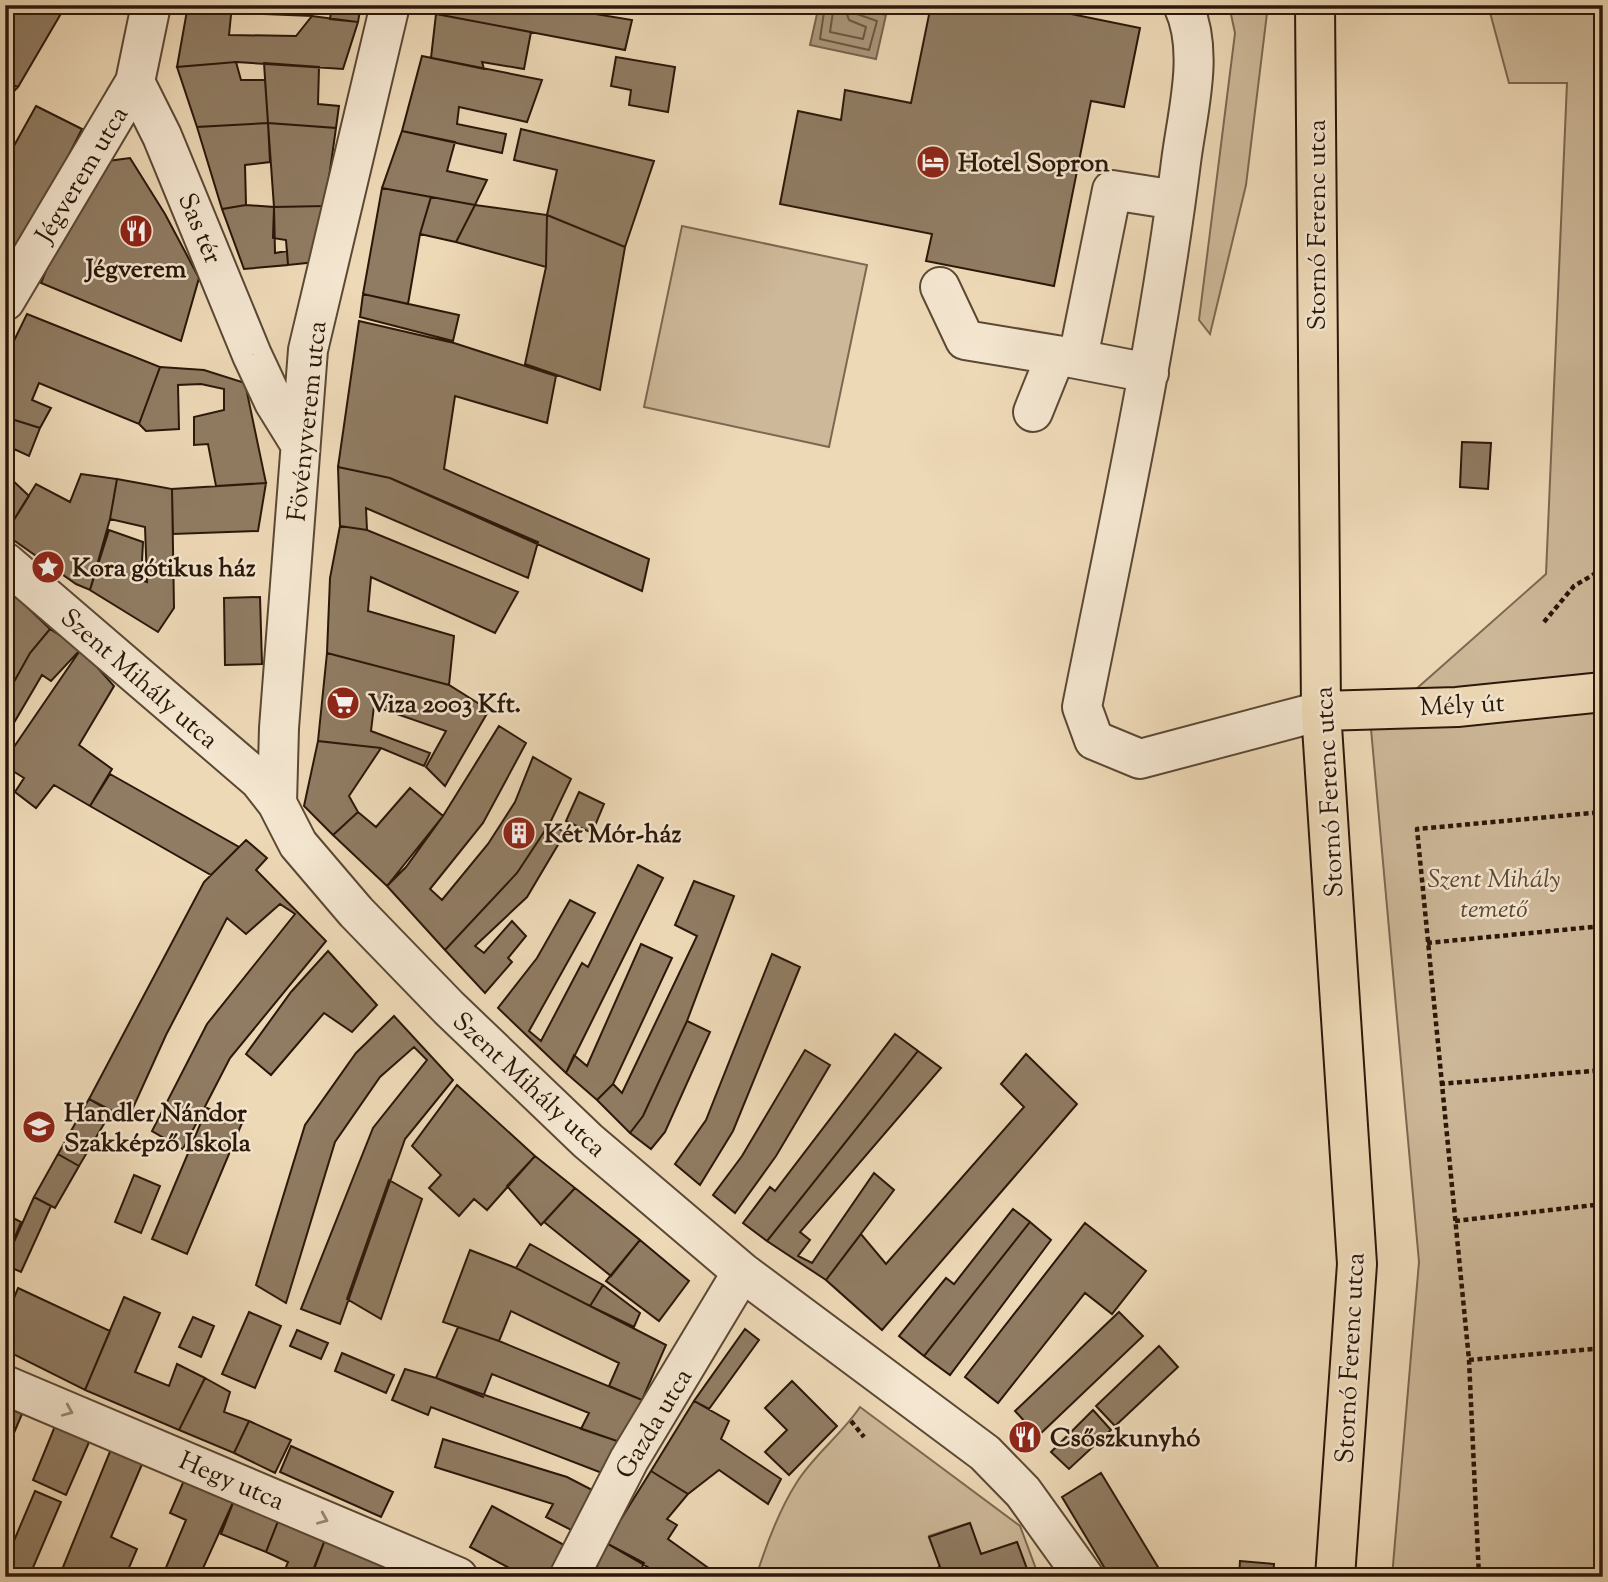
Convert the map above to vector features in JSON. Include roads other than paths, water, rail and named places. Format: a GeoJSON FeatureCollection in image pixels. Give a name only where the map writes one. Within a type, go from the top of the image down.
{"type":"FeatureCollection","features":[{"type":"Feature","properties":{"kind":"main road","name":"Stornó Ferenc utca"},"geometry":{"type":"LineString","coordinates":[[1315,5],[1321,711],[1357,1264],[1335,1577]]}},
{"type":"Feature","properties":{"kind":"main road","name":"Mély út"},"geometry":{"type":"LineString","coordinates":[[1321,711],[1457,707],[1603,692]]}},
{"type":"Feature","properties":{"kind":"street"},"geometry":{"type":"LineString","coordinates":[[135,82],[151,5]]}},
{"type":"Feature","properties":{"kind":"street","name":"Fövényverem utca"},"geometry":{"type":"LineString","coordinates":[[277,803],[278,749],[308,350],[390,5]]}},
{"type":"Feature","properties":{"kind":"street"},"geometry":{"type":"LineString","coordinates":[[1182,5],[1190,20],[1194,58],[1176,200],[1149,373],[1082,707],[1094,740],[1140,759],[1321,711]]}},
{"type":"Feature","properties":{"kind":"street","name":"Jégverem utca"},"geometry":{"type":"LineString","coordinates":[[5,301],[135,82]]}},
{"type":"Feature","properties":{"kind":"street","name":"Sas tér"},"geometry":{"type":"LineString","coordinates":[[135,82],[162,136],[252,355],[274,402],[300,444]]}},
{"type":"Feature","properties":{"kind":"street"},"geometry":{"type":"LineString","coordinates":[[1033,412],[1067,357],[1112,190],[1176,200]]}},
{"type":"Feature","properties":{"kind":"street"},"geometry":{"type":"LineString","coordinates":[[940,287],[965,340],[1149,373]]}},
{"type":"Feature","properties":{"kind":"street"},"geometry":{"type":"LineString","coordinates":[[252,355],[266,372],[280,377],[292,372],[308,350]]}},
{"type":"Feature","properties":{"kind":"street","name":"Szent Mihály utca"},"geometry":{"type":"LineString","coordinates":[[5,562],[259,780],[277,803],[290,831],[306,854],[356,912],[449,1007],[588,1141],[743,1272],[985,1453],[1023,1492],[1084,1577]]}},
{"type":"Feature","properties":{"kind":"street","name":"Gazda utca"},"geometry":{"type":"LineString","coordinates":[[569,1577],[629,1460],[743,1272]]}},
{"type":"Feature","properties":{"kind":"street","name":"Hegy utca"},"geometry":{"type":"LineString","coordinates":[[5,1385],[458,1577]]}},
{"type":"Feature","properties":{"kind":"water"},"geometry":{"type":"Polygon","coordinates":[[[819,5],[846,5],[886,15],[876,59],[810,45],[819,5]]]}},
{"type":"Feature","properties":{"kind":"place","name":"Hotel Sopron"},"geometry":{"type":"Point","coordinates":[933,162]}},
{"type":"Feature","properties":{"kind":"place","name":"Jégverem"},"geometry":{"type":"Point","coordinates":[136,231]}},
{"type":"Feature","properties":{"kind":"place","name":"Kora gótikus ház"},"geometry":{"type":"Point","coordinates":[48,567]}},
{"type":"Feature","properties":{"kind":"place","name":"Viza 2003 Kft."},"geometry":{"type":"Point","coordinates":[343,703]}},
{"type":"Feature","properties":{"kind":"place","name":"Két Mór-ház"},"geometry":{"type":"Point","coordinates":[519,833]}},
{"type":"Feature","properties":{"kind":"place","name":"Handler Nándor Szakképző Iskola"},"geometry":{"type":"Point","coordinates":[39,1127]}},
{"type":"Feature","properties":{"kind":"place","name":"Csőszkunyhó"},"geometry":{"type":"Point","coordinates":[1025,1437]}},
{"type":"Feature","properties":{"kind":"park label","name":"Szent Mihály temető"},"geometry":{"type":"Point","coordinates":[1494,893]}}]}
